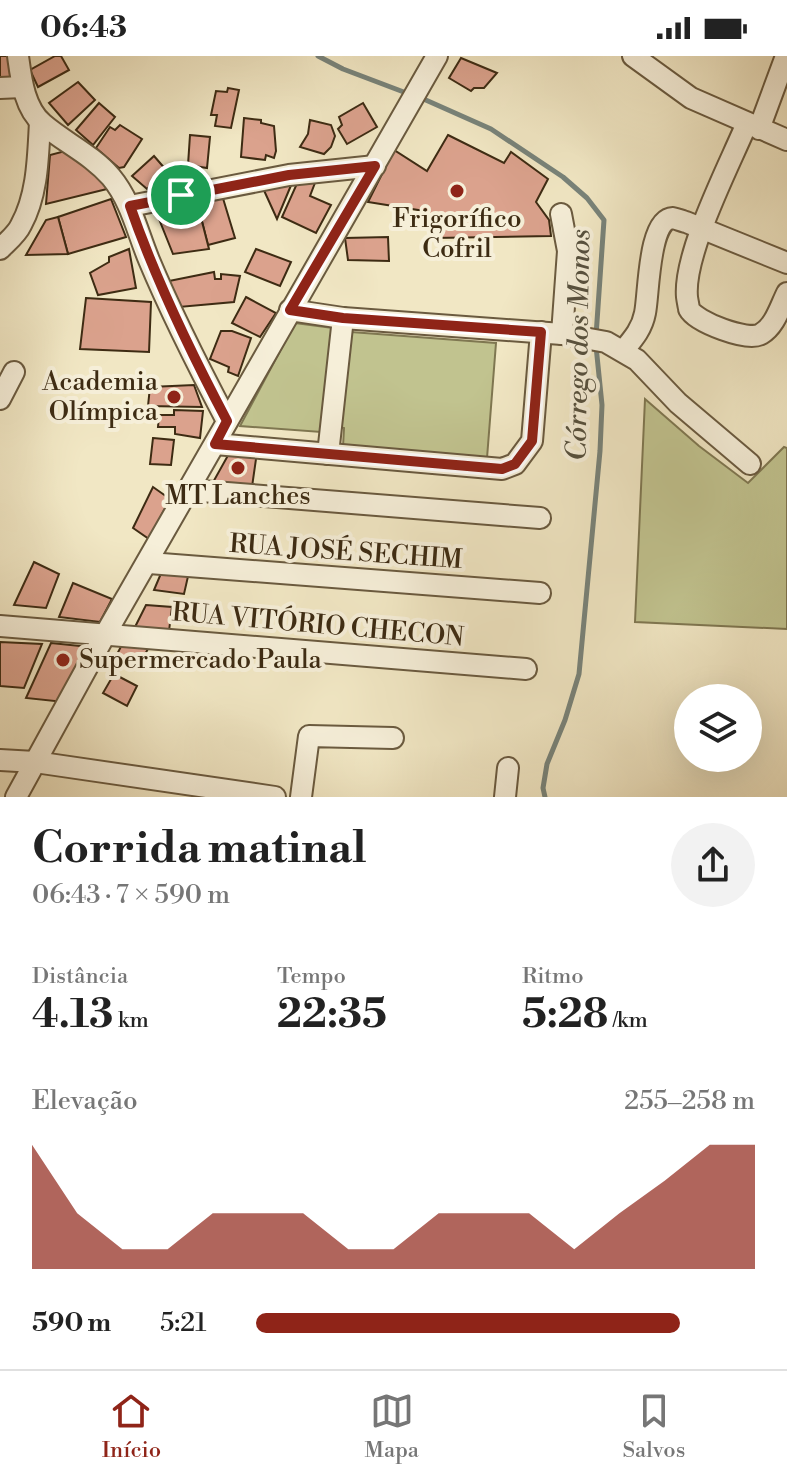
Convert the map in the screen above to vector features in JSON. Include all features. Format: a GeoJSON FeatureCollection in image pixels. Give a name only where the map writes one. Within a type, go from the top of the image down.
{"type":"FeatureCollection","features":[{"type":"Feature","properties":{"kind":"street"},"geometry":{"type":"LineString","coordinates":[[18,56],[22,87],[40,122],[81,149],[111,177],[130,206],[174,316],[227,421]]}},
{"type":"Feature","properties":{"kind":"street"},"geometry":{"type":"LineString","coordinates":[[16,797],[106,633],[149,563],[437,56]]}},
{"type":"Feature","properties":{"kind":"street"},"geometry":{"type":"LineString","coordinates":[[633,56],[691,98],[787,140]]}},
{"type":"Feature","properties":{"kind":"street"},"geometry":{"type":"LineString","coordinates":[[786,56],[702,230],[687,277],[686,298],[696,316],[740,336],[753,338],[764,333],[772,324],[787,293]]}},
{"type":"Feature","properties":{"kind":"street"},"geometry":{"type":"LineString","coordinates":[[0,88],[22,87]]}},
{"type":"Feature","properties":{"kind":"street"},"geometry":{"type":"LineString","coordinates":[[0,249],[21,227],[31,201],[38,161],[40,122]]}},
{"type":"Feature","properties":{"kind":"street"},"geometry":{"type":"LineString","coordinates":[[130,206],[289,175],[375,166]]}},
{"type":"Feature","properties":{"kind":"street"},"geometry":{"type":"LineString","coordinates":[[561,214],[568,251],[568,334]]}},
{"type":"Feature","properties":{"kind":"street"},"geometry":{"type":"LineString","coordinates":[[614,347],[639,332],[645,315],[653,246],[662,226],[674,218],[787,263]]}},
{"type":"Feature","properties":{"kind":"street"},"geometry":{"type":"LineString","coordinates":[[290,310],[343,318],[568,334],[614,347],[637,360],[678,403],[750,464]]}},
{"type":"Feature","properties":{"kind":"street"},"geometry":{"type":"LineString","coordinates":[[328,454],[343,318]]}},
{"type":"Feature","properties":{"kind":"street"},"geometry":{"type":"LineString","coordinates":[[215,444],[502,469],[515,464],[532,441],[541,332]]}},
{"type":"Feature","properties":{"kind":"street"},"geometry":{"type":"LineString","coordinates":[[0,399],[14,372]]}},
{"type":"Feature","properties":{"kind":"street"},"geometry":{"type":"LineString","coordinates":[[189,490],[540,518]]}},
{"type":"Feature","properties":{"kind":"street","name":"RUA JOSÉ SECHIM"},"geometry":{"type":"LineString","coordinates":[[149,563],[540,593]]}},
{"type":"Feature","properties":{"kind":"street","name":"RUA VITÓRIO CHECON"},"geometry":{"type":"LineString","coordinates":[[0,626],[526,669]]}},
{"type":"Feature","properties":{"kind":"street"},"geometry":{"type":"LineString","coordinates":[[301,797],[309,736],[393,738]]}},
{"type":"Feature","properties":{"kind":"street"},"geometry":{"type":"LineString","coordinates":[[0,760],[35,762],[275,797]]}},
{"type":"Feature","properties":{"kind":"street"},"geometry":{"type":"LineString","coordinates":[[505,797],[508,768]]}},
{"type":"Feature","properties":{"kind":"green space"},"geometry":{"type":"Polygon","coordinates":[[[295,323],[333,328],[321,432],[240,426],[295,323]]]}},
{"type":"Feature","properties":{"kind":"green space"},"geometry":{"type":"Polygon","coordinates":[[[351,332],[496,343],[487,458],[343,447],[344,428],[338,427],[351,332]]]}},
{"type":"Feature","properties":{"kind":"green space"},"geometry":{"type":"Polygon","coordinates":[[[645,399],[748,483],[784,447],[787,448],[787,629],[635,622],[645,399]]]}},
{"type":"Feature","properties":{"kind":"building"},"geometry":{"type":"Polygon","coordinates":[[[0,56],[8,56],[11,78],[0,78],[0,56]]]}},
{"type":"Feature","properties":{"kind":"building"},"geometry":{"type":"Polygon","coordinates":[[[55,56],[61,56],[69,70],[38,87],[30,70],[55,56]]]}},
{"type":"Feature","properties":{"kind":"building"},"geometry":{"type":"Polygon","coordinates":[[[461,58],[497,73],[484,88],[471,91],[449,78],[461,58]]]}},
{"type":"Feature","properties":{"kind":"building"},"geometry":{"type":"Polygon","coordinates":[[[78,82],[95,100],[68,125],[49,103],[78,82]]]}},
{"type":"Feature","properties":{"kind":"building"},"geometry":{"type":"Polygon","coordinates":[[[228,88],[239,90],[231,128],[215,126],[217,115],[211,115],[216,91],[227,92],[228,88]]]}},
{"type":"Feature","properties":{"kind":"building"},"geometry":{"type":"Polygon","coordinates":[[[99,103],[115,117],[93,145],[76,130],[99,103]]]}},
{"type":"Feature","properties":{"kind":"building"},"geometry":{"type":"Polygon","coordinates":[[[363,103],[377,127],[347,144],[338,129],[342,125],[339,117],[363,103]]]}},
{"type":"Feature","properties":{"kind":"building"},"geometry":{"type":"Polygon","coordinates":[[[244,118],[261,120],[261,123],[274,126],[274,158],[266,155],[265,160],[241,157],[244,118]]]}},
{"type":"Feature","properties":{"kind":"building"},"geometry":{"type":"Polygon","coordinates":[[[310,120],[331,125],[335,136],[324,154],[300,147],[308,134],[310,120]]]}},
{"type":"Feature","properties":{"kind":"building"},"geometry":{"type":"Polygon","coordinates":[[[120,125],[142,139],[124,167],[119,168],[96,148],[110,127],[115,130],[120,125]]]}},
{"type":"Feature","properties":{"kind":"building"},"geometry":{"type":"Polygon","coordinates":[[[190,135],[210,137],[207,168],[188,165],[190,135]]]}},
{"type":"Feature","properties":{"kind":"building","name":"Frigorífico Cofril"},"geometry":{"type":"Polygon","coordinates":[[[448,135],[504,163],[511,152],[548,179],[536,202],[549,220],[551,236],[434,238],[424,211],[368,202],[394,150],[427,171],[448,135]]]}},
{"type":"Feature","properties":{"kind":"building"},"geometry":{"type":"Polygon","coordinates":[[[69,150],[105,182],[107,189],[46,204],[50,155],[69,150]]]}},
{"type":"Feature","properties":{"kind":"building"},"geometry":{"type":"Polygon","coordinates":[[[154,156],[167,171],[147,189],[132,176],[154,156]]]}},
{"type":"Feature","properties":{"kind":"building"},"geometry":{"type":"Polygon","coordinates":[[[318,175],[310,196],[331,205],[316,233],[282,217],[299,179],[318,175]]]}},
{"type":"Feature","properties":{"kind":"building"},"geometry":{"type":"Polygon","coordinates":[[[292,183],[277,219],[262,186],[292,183]]]}},
{"type":"Feature","properties":{"kind":"building"},"geometry":{"type":"Polygon","coordinates":[[[222,195],[235,238],[208,245],[197,202],[222,195]]]}},
{"type":"Feature","properties":{"kind":"building"},"geometry":{"type":"Polygon","coordinates":[[[111,199],[126,237],[68,254],[58,217],[111,199]]]}},
{"type":"Feature","properties":{"kind":"building"},"geometry":{"type":"Polygon","coordinates":[[[172,205],[176,209],[198,206],[209,249],[173,254],[155,209],[172,205]]]}},
{"type":"Feature","properties":{"kind":"building"},"geometry":{"type":"Polygon","coordinates":[[[58,217],[68,254],[26,255],[46,220],[58,217]]]}},
{"type":"Feature","properties":{"kind":"building"},"geometry":{"type":"Polygon","coordinates":[[[388,237],[389,261],[348,260],[345,238],[388,237]]]}},
{"type":"Feature","properties":{"kind":"building"},"geometry":{"type":"Polygon","coordinates":[[[129,249],[136,288],[98,295],[90,273],[109,262],[109,257],[129,249]]]}},
{"type":"Feature","properties":{"kind":"building"},"geometry":{"type":"Polygon","coordinates":[[[256,249],[291,262],[280,286],[245,272],[256,249]]]}},
{"type":"Feature","properties":{"kind":"building"},"geometry":{"type":"Polygon","coordinates":[[[214,272],[215,279],[221,279],[221,274],[240,276],[234,302],[179,307],[169,281],[214,272]]]}},
{"type":"Feature","properties":{"kind":"building"},"geometry":{"type":"Polygon","coordinates":[[[246,297],[276,313],[260,337],[232,323],[246,297]]]}},
{"type":"Feature","properties":{"kind":"building"},"geometry":{"type":"Polygon","coordinates":[[[86,298],[151,302],[149,352],[80,349],[86,298]]]}},
{"type":"Feature","properties":{"kind":"building"},"geometry":{"type":"Polygon","coordinates":[[[221,331],[232,331],[251,338],[238,376],[228,372],[229,367],[210,359],[221,331]]]}},
{"type":"Feature","properties":{"kind":"building","name":"Academia Olímpica"},"geometry":{"type":"Polygon","coordinates":[[[194,385],[202,407],[148,406],[150,387],[194,385]]]}},
{"type":"Feature","properties":{"kind":"building"},"geometry":{"type":"Polygon","coordinates":[[[174,410],[203,411],[200,438],[175,434],[175,427],[158,427],[159,415],[174,415],[174,410]]]}},
{"type":"Feature","properties":{"kind":"building"},"geometry":{"type":"Polygon","coordinates":[[[153,438],[174,440],[171,465],[150,464],[153,438]]]}},
{"type":"Feature","properties":{"kind":"building","name":"MT Lanches"},"geometry":{"type":"Polygon","coordinates":[[[231,450],[257,452],[252,487],[212,484],[231,450]]]}},
{"type":"Feature","properties":{"kind":"building"},"geometry":{"type":"Polygon","coordinates":[[[153,487],[170,499],[149,539],[133,528],[153,487]]]}},
{"type":"Feature","properties":{"kind":"building"},"geometry":{"type":"Polygon","coordinates":[[[34,562],[59,574],[46,608],[14,605],[34,562]]]}},
{"type":"Feature","properties":{"kind":"building"},"geometry":{"type":"Polygon","coordinates":[[[162,571],[189,572],[184,594],[154,590],[162,571]]]}},
{"type":"Feature","properties":{"kind":"building"},"geometry":{"type":"Polygon","coordinates":[[[73,583],[112,599],[100,622],[59,617],[73,583]]]}},
{"type":"Feature","properties":{"kind":"building"},"geometry":{"type":"Polygon","coordinates":[[[146,605],[172,607],[169,631],[135,627],[146,605]]]}},
{"type":"Feature","properties":{"kind":"building"},"geometry":{"type":"Polygon","coordinates":[[[125,639],[152,642],[141,661],[115,658],[125,639]]]}},
{"type":"Feature","properties":{"kind":"building"},"geometry":{"type":"Polygon","coordinates":[[[0,642],[42,644],[24,688],[0,686],[0,642]]]}},
{"type":"Feature","properties":{"kind":"building","name":"Supermercado Paula"},"geometry":{"type":"Polygon","coordinates":[[[51,643],[90,647],[64,702],[26,698],[51,643]]]}},
{"type":"Feature","properties":{"kind":"building"},"geometry":{"type":"Polygon","coordinates":[[[114,674],[137,686],[127,706],[103,693],[114,674]]]}},
{"type":"Feature","properties":{"kind":"waterway","name":"Córrego dos Monos"},"geometry":{"type":"LineString","coordinates":[[318,56],[409,94]]}},
{"type":"Feature","properties":{"kind":"waterway","name":"Córrego dos Monos"},"geometry":{"type":"LineString","coordinates":[[419,97],[491,129],[563,177],[587,198],[604,220],[596,336]]}},
{"type":"Feature","properties":{"kind":"waterway","name":"Córrego dos Monos"},"geometry":{"type":"LineString","coordinates":[[545,797],[543,788],[547,764],[579,674],[600,451],[602,405],[596,346]]}},
{"type":"Feature","properties":{"kind":"place","name":"Frigorífico Cofril"},"geometry":{"type":"Point","coordinates":[457,191]}},
{"type":"Feature","properties":{"kind":"place","name":"Academia Olímpica"},"geometry":{"type":"Point","coordinates":[174,397]}},
{"type":"Feature","properties":{"kind":"place","name":"MT Lanches"},"geometry":{"type":"Point","coordinates":[238,468]}},
{"type":"Feature","properties":{"kind":"place","name":"Supermercado Paula"},"geometry":{"type":"Point","coordinates":[63,660]}},
{"type":"Feature","properties":{"kind":"route"},"geometry":{"type":"LineString","coordinates":[[375,166],[290,310],[343,318],[541,332],[532,441],[529,446],[515,464],[502,469],[215,444],[227,421],[185,340],[148,257],[130,206],[181,195],[289,175],[375,166]]}}]}
